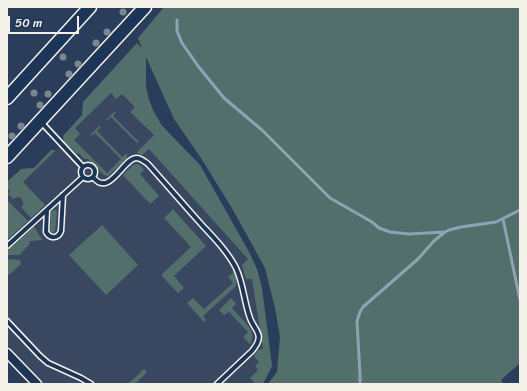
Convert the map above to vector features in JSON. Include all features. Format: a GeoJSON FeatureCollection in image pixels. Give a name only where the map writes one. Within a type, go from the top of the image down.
{"type":"FeatureCollection","features":[{"type":"Feature","properties":{"kind":"main road"},"geometry":{"type":"LineString","coordinates":[[7,98],[90,7]]}},
{"type":"Feature","properties":{"kind":"main road"},"geometry":{"type":"LineString","coordinates":[[9,154],[145,7]]}},
{"type":"Feature","properties":{"kind":"street"},"geometry":{"type":"LineString","coordinates":[[7,353],[37,384]]}},
{"type":"Feature","properties":{"kind":"lane"},"geometry":{"type":"LineString","coordinates":[[40,121],[83,166]]}},
{"type":"Feature","properties":{"kind":"lane"},"geometry":{"type":"LineString","coordinates":[[93,177],[98,182],[106,182],[132,159],[138,158],[145,162],[218,243],[232,262],[239,276],[249,318],[257,329],[258,341],[252,351],[217,384]]}},
{"type":"Feature","properties":{"kind":"lane"},"geometry":{"type":"LineString","coordinates":[[83,166],[89,165],[93,167],[95,171],[93,177]]}},
{"type":"Feature","properties":{"kind":"lane"},"geometry":{"type":"LineString","coordinates":[[83,166],[81,171],[83,177]]}},
{"type":"Feature","properties":{"kind":"lane"},"geometry":{"type":"LineString","coordinates":[[83,177],[87,179],[93,177]]}},
{"type":"Feature","properties":{"kind":"lane"},"geometry":{"type":"LineString","coordinates":[[7,246],[83,177]]}},
{"type":"Feature","properties":{"kind":"lane"},"geometry":{"type":"LineString","coordinates":[[47,209],[46,232],[51,237],[56,237],[61,231],[63,195]]}},
{"type":"Feature","properties":{"kind":"lane"},"geometry":{"type":"LineString","coordinates":[[7,321],[48,363],[81,378],[90,384]]}},
{"type":"Feature","properties":{"kind":"shaded area"},"geometry":{"type":"Polygon","coordinates":[[[137,43],[145,52],[146,87],[154,112],[161,124],[200,165],[257,269],[262,288],[272,366],[263,384],[40,384],[7,348],[7,181],[21,169],[34,168],[51,150],[56,150],[64,142],[63,136],[82,115],[83,102],[137,43]]]}},
{"type":"Feature","properties":{"kind":"green space"},"geometry":{"type":"Polygon","coordinates":[[[164,7],[520,7],[520,363],[501,380],[503,384],[268,384],[277,372],[280,337],[275,308],[265,268],[233,210],[201,158],[174,119],[146,57],[146,87],[154,112],[161,124],[200,165],[257,269],[262,288],[272,366],[263,384],[256,384],[250,378],[258,370],[255,366],[259,362],[254,356],[258,350],[263,349],[252,279],[246,279],[242,265],[248,259],[149,149],[142,155],[138,154],[137,152],[154,135],[130,112],[135,107],[122,94],[116,99],[111,93],[75,128],[80,134],[74,140],[107,173],[121,159],[95,133],[91,136],[90,135],[99,126],[101,127],[97,131],[122,157],[127,154],[127,159],[108,176],[104,175],[88,159],[84,159],[80,154],[76,153],[64,142],[63,136],[82,115],[83,102],[137,43],[142,48],[138,38],[164,7]]]}},
{"type":"Feature","properties":{"kind":"green space"},"geometry":{"type":"Polygon","coordinates":[[[115,111],[116,112],[113,116],[139,142],[137,143],[111,117],[107,121],[106,120],[115,111]]]}},
{"type":"Feature","properties":{"kind":"green space"},"geometry":{"type":"Polygon","coordinates":[[[51,150],[56,150],[23,182],[45,205],[31,218],[21,207],[23,202],[21,198],[18,197],[13,199],[8,194],[10,191],[7,188],[7,182],[21,169],[34,168],[51,150]]]}},
{"type":"Feature","properties":{"kind":"green space"},"geometry":{"type":"Polygon","coordinates":[[[136,164],[139,164],[144,170],[140,174],[159,196],[150,204],[123,175],[136,164]]]}},
{"type":"Feature","properties":{"kind":"green space"},"geometry":{"type":"Polygon","coordinates":[[[7,200],[28,221],[7,240],[7,200]]]}},
{"type":"Feature","properties":{"kind":"green space"},"geometry":{"type":"Polygon","coordinates":[[[173,209],[206,246],[174,276],[184,288],[178,293],[161,275],[191,247],[164,218],[173,209]]]}},
{"type":"Feature","properties":{"kind":"green space"},"geometry":{"type":"Polygon","coordinates":[[[56,210],[57,213],[55,231],[53,233],[50,232],[50,230],[51,212],[56,210]]]}},
{"type":"Feature","properties":{"kind":"green space"},"geometry":{"type":"Polygon","coordinates":[[[102,225],[138,265],[106,295],[69,255],[102,225]]]}},
{"type":"Feature","properties":{"kind":"green space"},"geometry":{"type":"Polygon","coordinates":[[[34,227],[43,240],[30,241],[29,245],[20,255],[7,255],[7,251],[34,227]]]}},
{"type":"Feature","properties":{"kind":"green space"},"geometry":{"type":"Polygon","coordinates":[[[7,259],[20,260],[21,264],[9,275],[7,273],[7,259]]]}},
{"type":"Feature","properties":{"kind":"green space"},"geometry":{"type":"Polygon","coordinates":[[[234,272],[237,282],[235,287],[203,316],[206,320],[204,322],[187,303],[193,298],[204,309],[233,283],[228,277],[234,272]]]}},
{"type":"Feature","properties":{"kind":"green space"},"geometry":{"type":"Polygon","coordinates":[[[231,298],[236,304],[232,308],[244,320],[252,334],[250,344],[243,337],[248,332],[229,312],[224,315],[219,310],[231,298]]]}},
{"type":"Feature","properties":{"kind":"green space"},"geometry":{"type":"Polygon","coordinates":[[[144,369],[147,372],[135,384],[128,384],[144,369]]]}},
{"type":"Feature","properties":{"kind":"waterway"},"geometry":{"type":"LineString","coordinates":[[177,20],[177,31],[182,43],[198,66],[224,98],[262,130],[330,198],[372,222],[379,228],[390,232],[409,234],[445,232]]}},
{"type":"Feature","properties":{"kind":"waterway"},"geometry":{"type":"LineString","coordinates":[[360,384],[357,321],[363,307],[418,259],[434,241],[445,232],[461,227],[496,222],[520,210]]}},
{"type":"Feature","properties":{"kind":"waterway"},"geometry":{"type":"LineString","coordinates":[[503,219],[520,300]]}}]}
